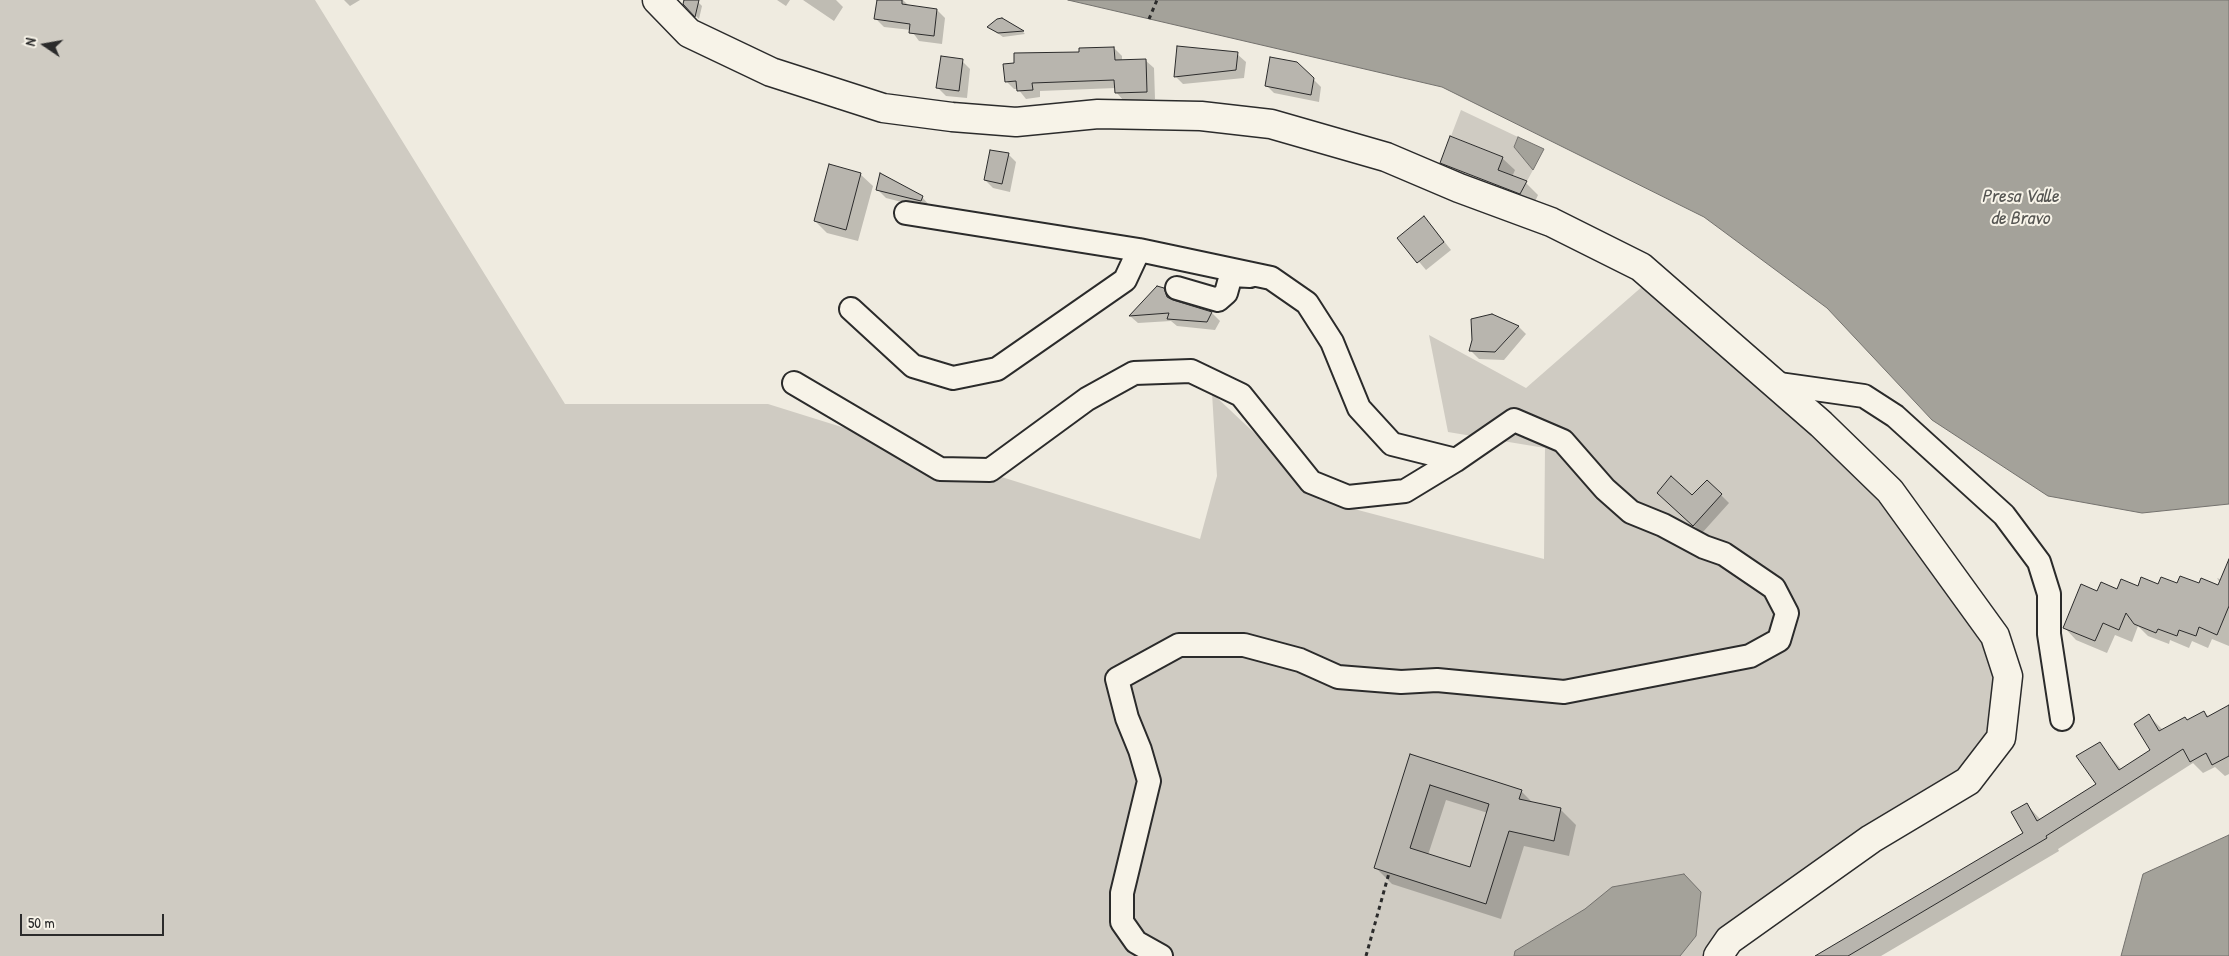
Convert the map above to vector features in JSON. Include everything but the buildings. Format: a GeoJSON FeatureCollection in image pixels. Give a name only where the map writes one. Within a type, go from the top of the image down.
{"type":"FeatureCollection","features":[{"type":"Feature","properties":{"kind":"main road"},"geometry":{"type":"LineString","coordinates":[[657,0],[689,33],[697,37],[771,72],[883,108],[952,117],[1016,122],[1098,114],[1200,116],[1271,124],[1386,156],[1459,188],[1551,222],[1640,267],[1821,424],[1890,492],[1995,636],[2008,676],[2001,738],[1968,781],[1871,840],[1729,940],[1718,956]]}},
{"type":"Feature","properties":{"kind":"street"},"geometry":{"type":"LineString","coordinates":[[906,213],[1139,250],[1271,278],[1307,303],[1332,342],[1359,408],[1392,444],[1456,460]]}},
{"type":"Feature","properties":{"kind":"street"},"geometry":{"type":"LineString","coordinates":[[851,310],[913,366],[953,378],[997,369],[1125,280],[1139,250]]}},
{"type":"Feature","properties":{"kind":"street"},"geometry":{"type":"LineString","coordinates":[[1177,288],[1218,300],[1226,293],[1231,275],[1271,278]]}},
{"type":"Feature","properties":{"kind":"street"},"geometry":{"type":"LineString","coordinates":[[794,384],[940,469],[990,470],[1087,399],[1134,373],[1191,372],[1241,395],[1311,482],[1348,497],[1405,491],[1456,460],[1514,420],[1563,440],[1605,489],[1631,512],[1704,547],[1724,554],[1774,588],[1787,613],[1779,640],[1750,656],[1564,692],[1437,680],[1401,682],[1338,677],[1300,660],[1244,645],[1179,646],[1154,657],[1118,679],[1127,718],[1140,750],[1149,781],[1122,893],[1122,922],[1136,942],[1161,956]]}},
{"type":"Feature","properties":{"kind":"street"},"geometry":{"type":"LineString","coordinates":[[1772,383],[1864,396],[1895,416],[2004,515],[2039,562],[2049,594],[2049,634],[2062,719]]}},
{"type":"Feature","properties":{"kind":"path"},"geometry":{"type":"LineString","coordinates":[[1149,19],[1157,0]]}},
{"type":"Feature","properties":{"kind":"path"},"geometry":{"type":"LineString","coordinates":[[1366,956],[1389,873]]}},
{"type":"Feature","properties":{"kind":"shaded area"},"geometry":{"type":"Polygon","coordinates":[[[0,0],[315,0],[565,404],[768,404],[1200,539],[1217,476],[1212,393],[1301,477],[1320,500],[1544,559],[1545,448],[1448,432],[1429,335],[1526,388],[1644,285],[1887,500],[1999,670],[1989,733],[1965,769],[1708,956],[0,956],[0,0]]]}},
{"type":"Feature","properties":{"kind":"shaded area"},"geometry":{"type":"Polygon","coordinates":[[[1461,110],[1518,137],[1514,147],[1533,170],[1527,181],[1498,170],[1503,157],[1451,136],[1461,110]]]}},
{"type":"Feature","properties":{"kind":"water","name":"Presa Valle de Bravo"},"geometry":{"type":"Polygon","coordinates":[[[1068,0],[2229,0],[2229,504],[2142,513],[2048,496],[1932,420],[1827,308],[1704,217],[1442,87],[1068,0]]]}},
{"type":"Feature","properties":{"kind":"water"},"geometry":{"type":"Polygon","coordinates":[[[1518,137],[1544,149],[1533,170],[1514,147],[1518,137]]]}},
{"type":"Feature","properties":{"kind":"water"},"geometry":{"type":"Polygon","coordinates":[[[2229,835],[2229,956],[2121,956],[2143,874],[2229,835]]]}},
{"type":"Feature","properties":{"kind":"water"},"geometry":{"type":"Polygon","coordinates":[[[1684,874],[1701,892],[1696,936],[1680,956],[1514,956],[1515,951],[1585,909],[1612,887],[1684,874]]]}}]}
